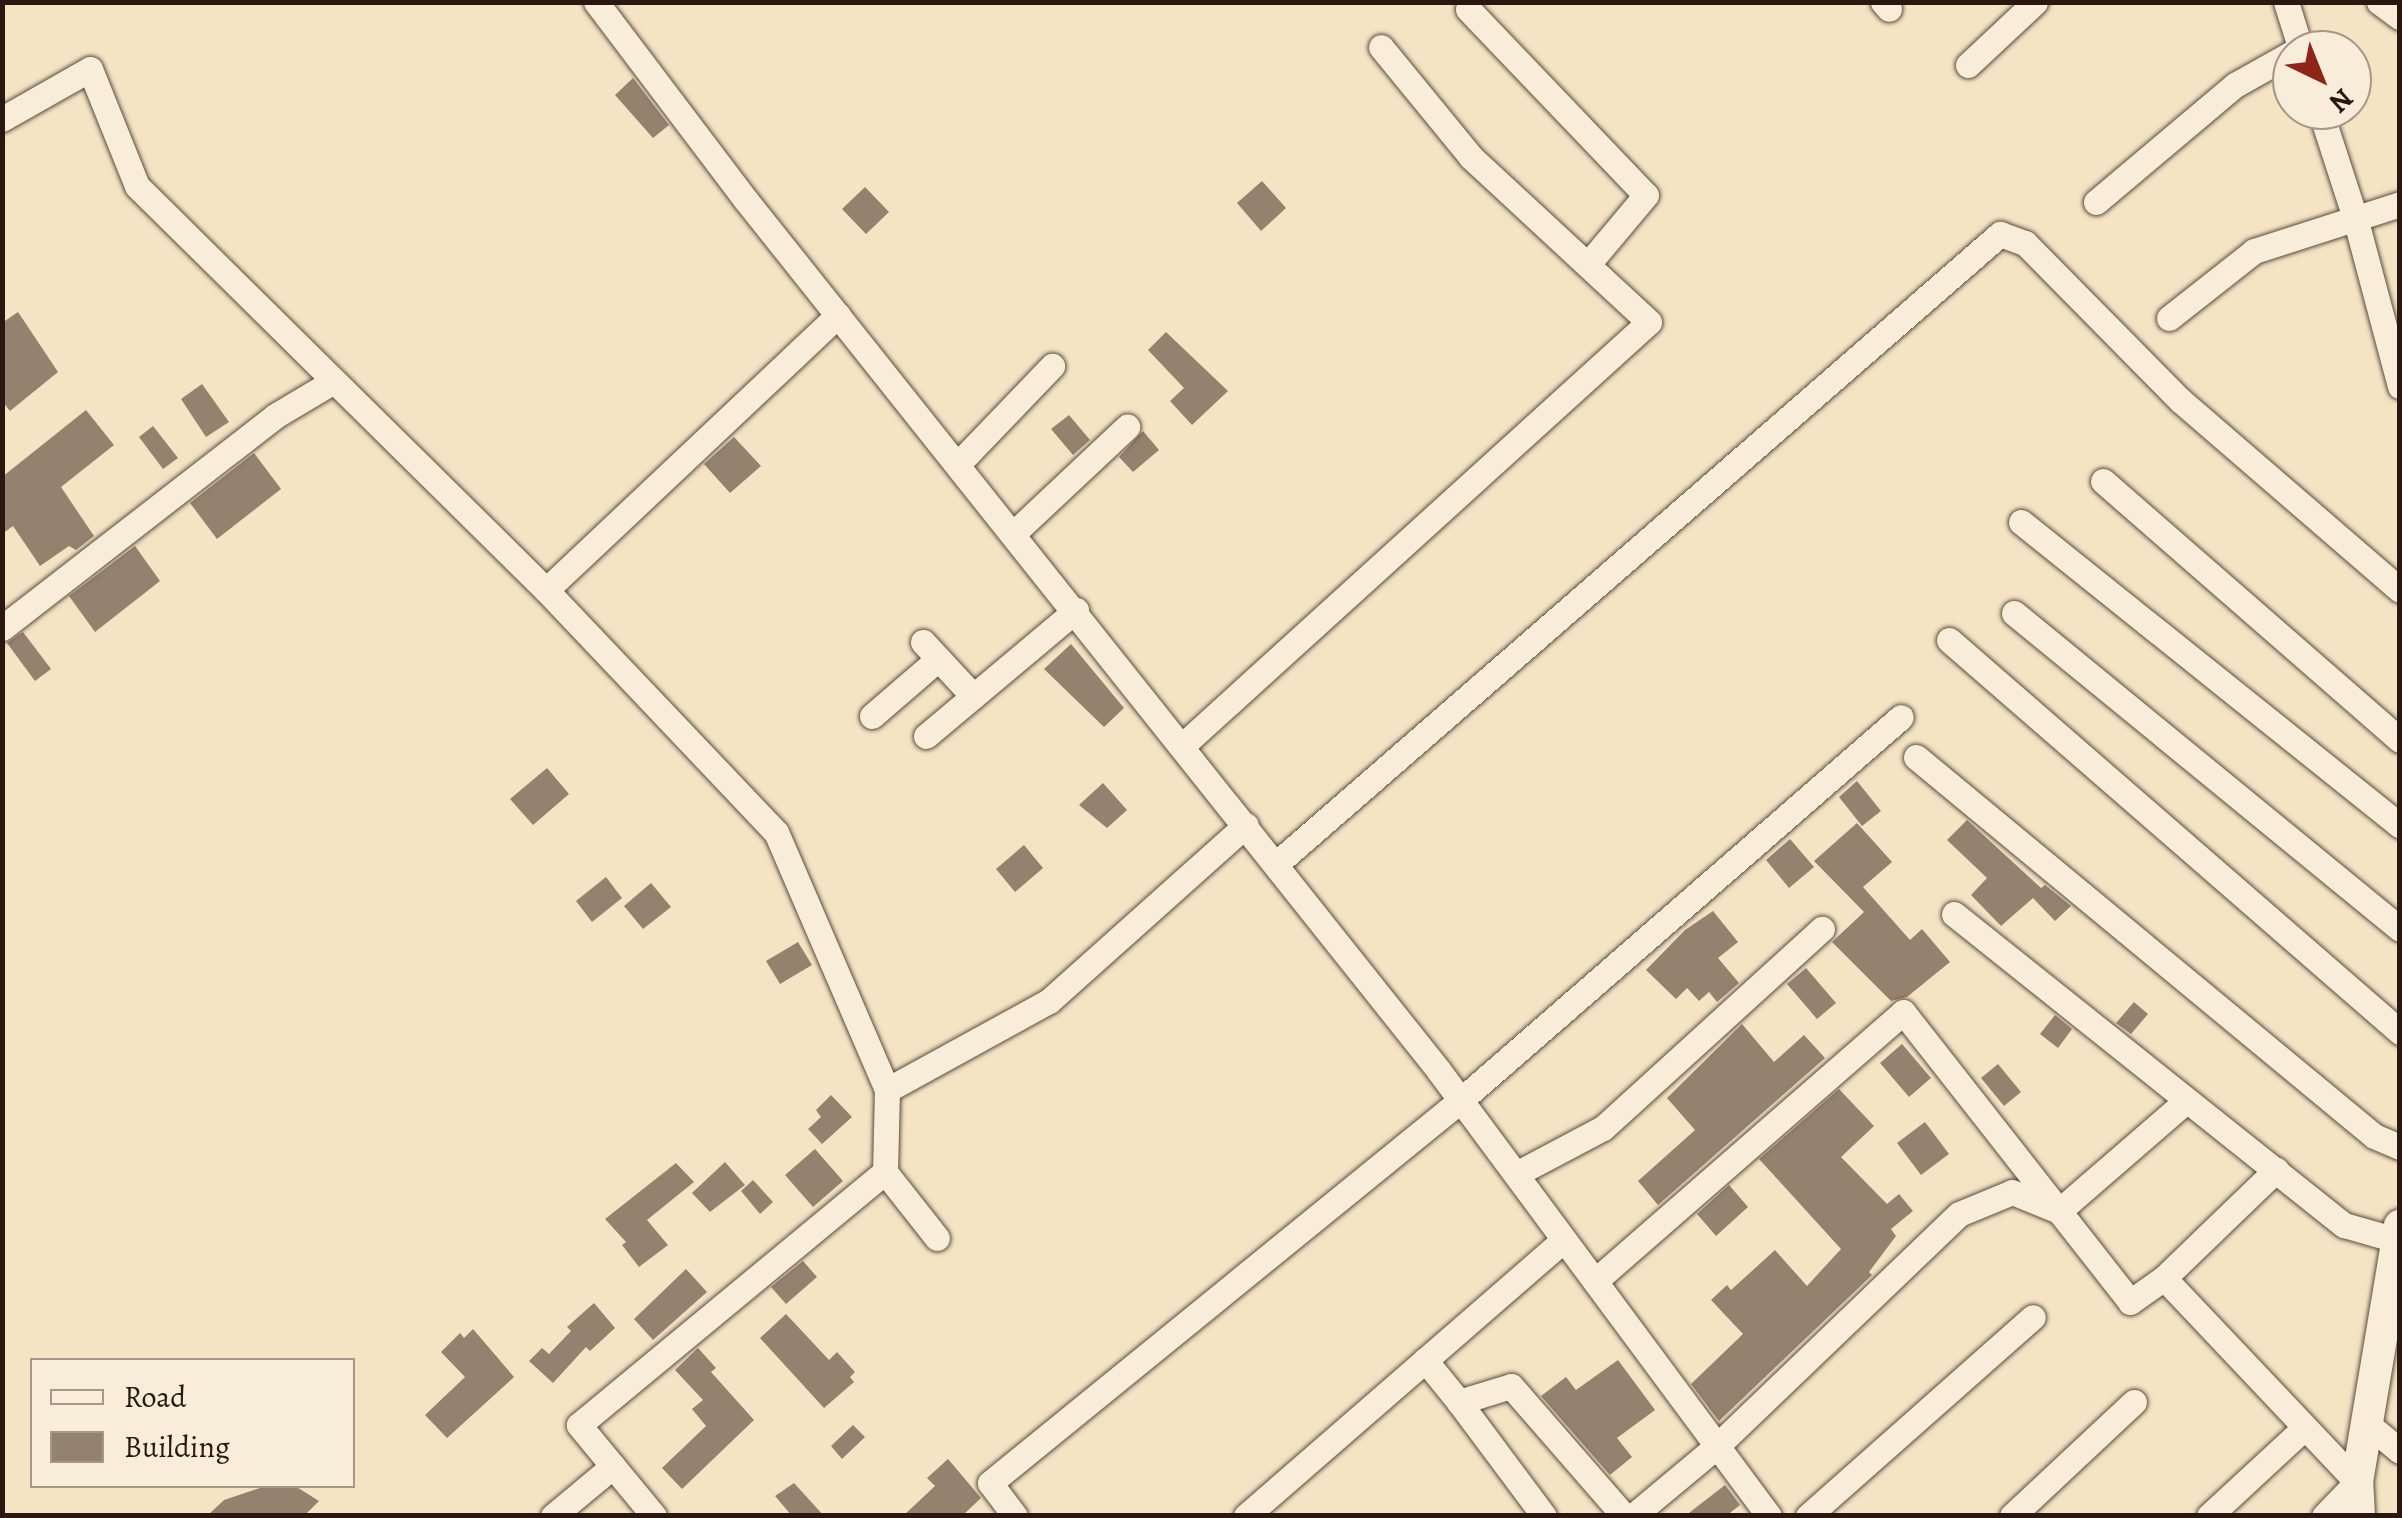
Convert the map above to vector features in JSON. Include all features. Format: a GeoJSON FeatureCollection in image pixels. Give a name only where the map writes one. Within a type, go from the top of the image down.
{"type":"FeatureCollection","features":[{"type":"Feature","properties":{"kind":"street"},"geometry":{"type":"LineString","coordinates":[[596,2],[1461,1100],[1769,1516]]}},
{"type":"Feature","properties":{"kind":"street"},"geometry":{"type":"LineString","coordinates":[[1968,65],[2035,2]]}},
{"type":"Feature","properties":{"kind":"street"},"geometry":{"type":"LineString","coordinates":[[2286,2],[2293,30]]}},
{"type":"Feature","properties":{"kind":"street"},"geometry":{"type":"LineString","coordinates":[[2380,2],[2400,17]]}},
{"type":"Feature","properties":{"kind":"street"},"geometry":{"type":"LineString","coordinates":[[1468,9],[1646,196],[1588,264]]}},
{"type":"Feature","properties":{"kind":"street"},"geometry":{"type":"LineString","coordinates":[[1182,746],[1649,322],[1472,157],[1381,47]]}},
{"type":"Feature","properties":{"kind":"street"},"geometry":{"type":"LineString","coordinates":[[2096,202],[2235,84],[2272,64]]}},
{"type":"Feature","properties":{"kind":"street"},"geometry":{"type":"LineString","coordinates":[[2,119],[90,69],[137,186],[546,590],[776,832],[887,1090],[884,1172],[937,1238]]}},
{"type":"Feature","properties":{"kind":"street"},"geometry":{"type":"LineString","coordinates":[[2326,130],[2356,221],[2400,386]]}},
{"type":"Feature","properties":{"kind":"street"},"geometry":{"type":"LineString","coordinates":[[2169,318],[2254,251],[2400,204]]}},
{"type":"Feature","properties":{"kind":"street"},"geometry":{"type":"LineString","coordinates":[[1276,864],[2000,234],[2025,243],[2181,401],[2400,590]]}},
{"type":"Feature","properties":{"kind":"street"},"geometry":{"type":"LineString","coordinates":[[546,590],[838,314]]}},
{"type":"Feature","properties":{"kind":"street"},"geometry":{"type":"LineString","coordinates":[[958,464],[1052,366]]}},
{"type":"Feature","properties":{"kind":"street"},"geometry":{"type":"LineString","coordinates":[[2,628],[275,416],[332,382]]}},
{"type":"Feature","properties":{"kind":"street"},"geometry":{"type":"LineString","coordinates":[[1014,532],[1127,428]]}},
{"type":"Feature","properties":{"kind":"street"},"geometry":{"type":"LineString","coordinates":[[2103,481],[2400,740]]}},
{"type":"Feature","properties":{"kind":"street"},"geometry":{"type":"LineString","coordinates":[[2021,522],[2400,826]]}},
{"type":"Feature","properties":{"kind":"street"},"geometry":{"type":"LineString","coordinates":[[926,736],[1076,610]]}},
{"type":"Feature","properties":{"kind":"street"},"geometry":{"type":"LineString","coordinates":[[2014,613],[2400,929]]}},
{"type":"Feature","properties":{"kind":"street"},"geometry":{"type":"LineString","coordinates":[[1949,640],[2400,1032]]}},
{"type":"Feature","properties":{"kind":"street"},"geometry":{"type":"LineString","coordinates":[[872,716],[930,650],[973,696]]}},
{"type":"Feature","properties":{"kind":"street"},"geometry":{"type":"LineString","coordinates":[[1015,1516],[990,1483],[1461,1100],[1901,717]]}},
{"type":"Feature","properties":{"kind":"street"},"geometry":{"type":"LineString","coordinates":[[1916,757],[2374,1136],[2400,1146]]}},
{"type":"Feature","properties":{"kind":"street"},"geometry":{"type":"LineString","coordinates":[[887,1090],[1049,1001],[1246,825]]}},
{"type":"Feature","properties":{"kind":"street"},"geometry":{"type":"LineString","coordinates":[[1954,914],[2344,1225],[2398,1235],[2392,1333],[2366,1423],[2358,1482],[2359,1516]]}},
{"type":"Feature","properties":{"kind":"street"},"geometry":{"type":"LineString","coordinates":[[1516,1174],[1603,1128],[1822,929]]}},
{"type":"Feature","properties":{"kind":"street"},"geometry":{"type":"LineString","coordinates":[[1595,1281],[1903,1012],[2130,1302],[2164,1278],[2276,1170]]}},
{"type":"Feature","properties":{"kind":"street"},"geometry":{"type":"LineString","coordinates":[[2058,1211],[2188,1100]]}},
{"type":"Feature","properties":{"kind":"street"},"geometry":{"type":"LineString","coordinates":[[654,1516],[580,1426],[884,1172]]}},
{"type":"Feature","properties":{"kind":"street"},"geometry":{"type":"LineString","coordinates":[[1633,1516],[1717,1446],[1959,1214],[2012,1192],[2058,1211]]}},
{"type":"Feature","properties":{"kind":"street"},"geometry":{"type":"LineString","coordinates":[[1246,1516],[1564,1240]]}},
{"type":"Feature","properties":{"kind":"street"},"geometry":{"type":"LineString","coordinates":[[2164,1278],[2358,1482]]}},
{"type":"Feature","properties":{"kind":"street"},"geometry":{"type":"LineString","coordinates":[[1808,1516],[2034,1316]]}},
{"type":"Feature","properties":{"kind":"street"},"geometry":{"type":"LineString","coordinates":[[1425,1360],[1544,1516]]}},
{"type":"Feature","properties":{"kind":"street"},"geometry":{"type":"LineString","coordinates":[[1458,1402],[1510,1386],[1624,1516]]}},
{"type":"Feature","properties":{"kind":"street"},"geometry":{"type":"LineString","coordinates":[[2012,1516],[2134,1402]]}},
{"type":"Feature","properties":{"kind":"street"},"geometry":{"type":"LineString","coordinates":[[2366,1423],[2400,1451]]}},
{"type":"Feature","properties":{"kind":"street"},"geometry":{"type":"LineString","coordinates":[[2209,1516],[2304,1428]]}},
{"type":"Feature","properties":{"kind":"street"},"geometry":{"type":"LineString","coordinates":[[553,1516],[613,1466]]}},
{"type":"Feature","properties":{"kind":"street"},"geometry":{"type":"LineString","coordinates":[[2324,1516],[2358,1482]]}},
{"type":"Feature","properties":{"kind":"building"},"geometry":{"type":"Polygon","coordinates":[[[633,78],[669,125],[653,138],[615,95],[633,78]]]}},
{"type":"Feature","properties":{"kind":"building"},"geometry":{"type":"Polygon","coordinates":[[[1262,181],[1286,208],[1261,231],[1237,203],[1262,181]]]}},
{"type":"Feature","properties":{"kind":"building"},"geometry":{"type":"Polygon","coordinates":[[[865,187],[889,212],[866,234],[842,209],[865,187]]]}},
{"type":"Feature","properties":{"kind":"building"},"geometry":{"type":"Polygon","coordinates":[[[18,312],[58,372],[10,411],[2,401],[2,323],[18,312]]]}},
{"type":"Feature","properties":{"kind":"building"},"geometry":{"type":"Polygon","coordinates":[[[1166,332],[1228,391],[1192,425],[1170,401],[1184,388],[1148,350],[1166,332]]]}},
{"type":"Feature","properties":{"kind":"building"},"geometry":{"type":"Polygon","coordinates":[[[202,384],[229,422],[206,437],[181,399],[202,384]]]}},
{"type":"Feature","properties":{"kind":"building"},"geometry":{"type":"Polygon","coordinates":[[[86,410],[114,445],[61,487],[94,536],[76,550],[69,546],[40,566],[13,526],[2,534],[2,477],[86,410]]]}},
{"type":"Feature","properties":{"kind":"building"},"geometry":{"type":"Polygon","coordinates":[[[1069,415],[1090,440],[1073,455],[1051,429],[1069,415]]]}},
{"type":"Feature","properties":{"kind":"building"},"geometry":{"type":"Polygon","coordinates":[[[153,426],[178,458],[163,469],[139,437],[153,426]]]}},
{"type":"Feature","properties":{"kind":"building"},"geometry":{"type":"Polygon","coordinates":[[[1143,431],[1159,450],[1133,472],[1119,457],[1143,431]]]}},
{"type":"Feature","properties":{"kind":"building"},"geometry":{"type":"Polygon","coordinates":[[[734,437],[761,466],[730,493],[704,464],[734,437]]]}},
{"type":"Feature","properties":{"kind":"building"},"geometry":{"type":"Polygon","coordinates":[[[254,453],[281,489],[217,539],[190,503],[254,453]]]}},
{"type":"Feature","properties":{"kind":"building"},"geometry":{"type":"Polygon","coordinates":[[[135,546],[160,581],[95,632],[69,596],[135,546]]]}},
{"type":"Feature","properties":{"kind":"building"},"geometry":{"type":"Polygon","coordinates":[[[23,632],[51,669],[35,681],[7,643],[23,632]]]}},
{"type":"Feature","properties":{"kind":"building"},"geometry":{"type":"Polygon","coordinates":[[[1071,644],[1124,708],[1104,727],[1044,669],[1071,644]]]}},
{"type":"Feature","properties":{"kind":"building"},"geometry":{"type":"Polygon","coordinates":[[[547,768],[569,794],[533,825],[510,799],[547,768]]]}},
{"type":"Feature","properties":{"kind":"building"},"geometry":{"type":"Polygon","coordinates":[[[1857,781],[1881,811],[1862,826],[1839,797],[1857,781]]]}},
{"type":"Feature","properties":{"kind":"building"},"geometry":{"type":"Polygon","coordinates":[[[1103,783],[1127,810],[1107,828],[1079,805],[1103,783]]]}},
{"type":"Feature","properties":{"kind":"building"},"geometry":{"type":"Polygon","coordinates":[[[1967,820],[2041,888],[2045,885],[2071,906],[2055,921],[2033,898],[2001,926],[1971,895],[1987,878],[1947,840],[1967,820]]]}},
{"type":"Feature","properties":{"kind":"building"},"geometry":{"type":"Polygon","coordinates":[[[1857,823],[1892,862],[1863,887],[1910,940],[1922,929],[1950,962],[1907,997],[1891,1001],[1832,942],[1864,912],[1814,861],[1857,823]]]}},
{"type":"Feature","properties":{"kind":"building"},"geometry":{"type":"Polygon","coordinates":[[[1790,839],[1814,867],[1789,888],[1766,860],[1790,839]]]}},
{"type":"Feature","properties":{"kind":"building"},"geometry":{"type":"Polygon","coordinates":[[[1024,845],[1043,868],[1015,892],[996,869],[1024,845]]]}},
{"type":"Feature","properties":{"kind":"building"},"geometry":{"type":"Polygon","coordinates":[[[606,877],[622,898],[592,922],[576,901],[606,877]]]}},
{"type":"Feature","properties":{"kind":"building"},"geometry":{"type":"Polygon","coordinates":[[[651,883],[671,907],[643,929],[624,906],[651,883]]]}},
{"type":"Feature","properties":{"kind":"building"},"geometry":{"type":"Polygon","coordinates":[[[1713,911],[1738,942],[1718,958],[1739,983],[1717,1002],[1709,992],[1699,1001],[1687,988],[1676,999],[1646,970],[1685,930],[1713,911]]]}},
{"type":"Feature","properties":{"kind":"building"},"geometry":{"type":"Polygon","coordinates":[[[798,942],[812,965],[780,984],[766,961],[798,942]]]}},
{"type":"Feature","properties":{"kind":"building"},"geometry":{"type":"Polygon","coordinates":[[[1806,968],[1836,1003],[1817,1019],[1787,984],[1806,968]]]}},
{"type":"Feature","properties":{"kind":"building"},"geometry":{"type":"Polygon","coordinates":[[[2134,1002],[2148,1014],[2131,1034],[2116,1023],[2134,1002]]]}},
{"type":"Feature","properties":{"kind":"building"},"geometry":{"type":"Polygon","coordinates":[[[2055,1015],[2072,1029],[2058,1048],[2040,1034],[2055,1015]]]}},
{"type":"Feature","properties":{"kind":"building"},"geometry":{"type":"Polygon","coordinates":[[[1742,1024],[1774,1062],[1804,1035],[1825,1058],[1658,1205],[1638,1181],[1695,1130],[1667,1098],[1742,1024]]]}},
{"type":"Feature","properties":{"kind":"building"},"geometry":{"type":"Polygon","coordinates":[[[1902,1044],[1931,1078],[1909,1097],[1880,1063],[1902,1044]]]}},
{"type":"Feature","properties":{"kind":"building"},"geometry":{"type":"Polygon","coordinates":[[[1998,1064],[2021,1092],[2004,1106],[1981,1078],[1998,1064]]]}},
{"type":"Feature","properties":{"kind":"building"},"geometry":{"type":"Polygon","coordinates":[[[1839,1089],[1874,1126],[1841,1157],[1887,1204],[1899,1194],[1913,1211],[1891,1229],[1896,1236],[1869,1272],[1872,1275],[1719,1421],[1691,1384],[1743,1334],[1711,1300],[1727,1285],[1731,1290],[1775,1250],[1807,1286],[1841,1249],[1759,1159],[1839,1089]]]}},
{"type":"Feature","properties":{"kind":"building"},"geometry":{"type":"Polygon","coordinates":[[[831,1095],[852,1117],[822,1144],[808,1129],[821,1117],[816,1110],[831,1095]]]}},
{"type":"Feature","properties":{"kind":"building"},"geometry":{"type":"Polygon","coordinates":[[[1925,1122],[1949,1154],[1921,1175],[1897,1143],[1925,1122]]]}},
{"type":"Feature","properties":{"kind":"building"},"geometry":{"type":"Polygon","coordinates":[[[815,1149],[843,1181],[813,1207],[785,1175],[815,1149]]]}},
{"type":"Feature","properties":{"kind":"building"},"geometry":{"type":"Polygon","coordinates":[[[725,1162],[745,1185],[710,1212],[692,1193],[725,1162]]]}},
{"type":"Feature","properties":{"kind":"building"},"geometry":{"type":"Polygon","coordinates":[[[676,1163],[694,1182],[647,1220],[668,1245],[639,1267],[622,1245],[626,1242],[605,1219],[676,1163]]]}},
{"type":"Feature","properties":{"kind":"building"},"geometry":{"type":"Polygon","coordinates":[[[753,1180],[773,1202],[760,1214],[741,1191],[753,1180]]]}},
{"type":"Feature","properties":{"kind":"building"},"geometry":{"type":"Polygon","coordinates":[[[1729,1185],[1748,1207],[1716,1236],[1697,1214],[1729,1185]]]}},
{"type":"Feature","properties":{"kind":"building"},"geometry":{"type":"Polygon","coordinates":[[[803,1261],[817,1277],[786,1304],[771,1287],[803,1261]]]}},
{"type":"Feature","properties":{"kind":"building"},"geometry":{"type":"Polygon","coordinates":[[[686,1269],[707,1292],[653,1340],[634,1319],[686,1269]]]}},
{"type":"Feature","properties":{"kind":"building"},"geometry":{"type":"Polygon","coordinates":[[[594,1303],[615,1328],[590,1351],[586,1347],[553,1383],[529,1361],[542,1348],[549,1354],[571,1331],[567,1327],[594,1303]]]}},
{"type":"Feature","properties":{"kind":"building"},"geometry":{"type":"Polygon","coordinates":[[[786,1314],[829,1360],[837,1352],[855,1372],[850,1377],[854,1382],[824,1408],[760,1338],[786,1314]]]}},
{"type":"Feature","properties":{"kind":"building"},"geometry":{"type":"Polygon","coordinates":[[[473,1329],[514,1377],[447,1438],[425,1415],[465,1377],[441,1352],[460,1333],[464,1338],[473,1329]]]}},
{"type":"Feature","properties":{"kind":"building"},"geometry":{"type":"Polygon","coordinates":[[[698,1348],[716,1368],[711,1372],[754,1420],[682,1489],[662,1468],[706,1426],[692,1409],[703,1400],[675,1370],[698,1348]]]}},
{"type":"Feature","properties":{"kind":"building"},"geometry":{"type":"Polygon","coordinates":[[[1618,1360],[1655,1410],[1617,1438],[1632,1457],[1610,1475],[1541,1396],[1566,1377],[1576,1390],[1618,1360]]]}},
{"type":"Feature","properties":{"kind":"building"},"geometry":{"type":"Polygon","coordinates":[[[853,1425],[865,1437],[842,1459],[831,1446],[853,1425]]]}},
{"type":"Feature","properties":{"kind":"building"},"geometry":{"type":"Polygon","coordinates":[[[948,1459],[981,1498],[962,1516],[903,1516],[935,1486],[927,1478],[948,1459]]]}},
{"type":"Feature","properties":{"kind":"building"},"geometry":{"type":"Polygon","coordinates":[[[794,1483],[824,1516],[792,1516],[775,1496],[794,1483]]]}},
{"type":"Feature","properties":{"kind":"building"},"geometry":{"type":"Polygon","coordinates":[[[1725,1485],[1740,1505],[1726,1516],[1685,1516],[1725,1485]]]}},
{"type":"Feature","properties":{"kind":"building"},"geometry":{"type":"Polygon","coordinates":[[[260,1488],[298,1488],[319,1501],[304,1516],[207,1516],[224,1500],[260,1488]]]}}]}
